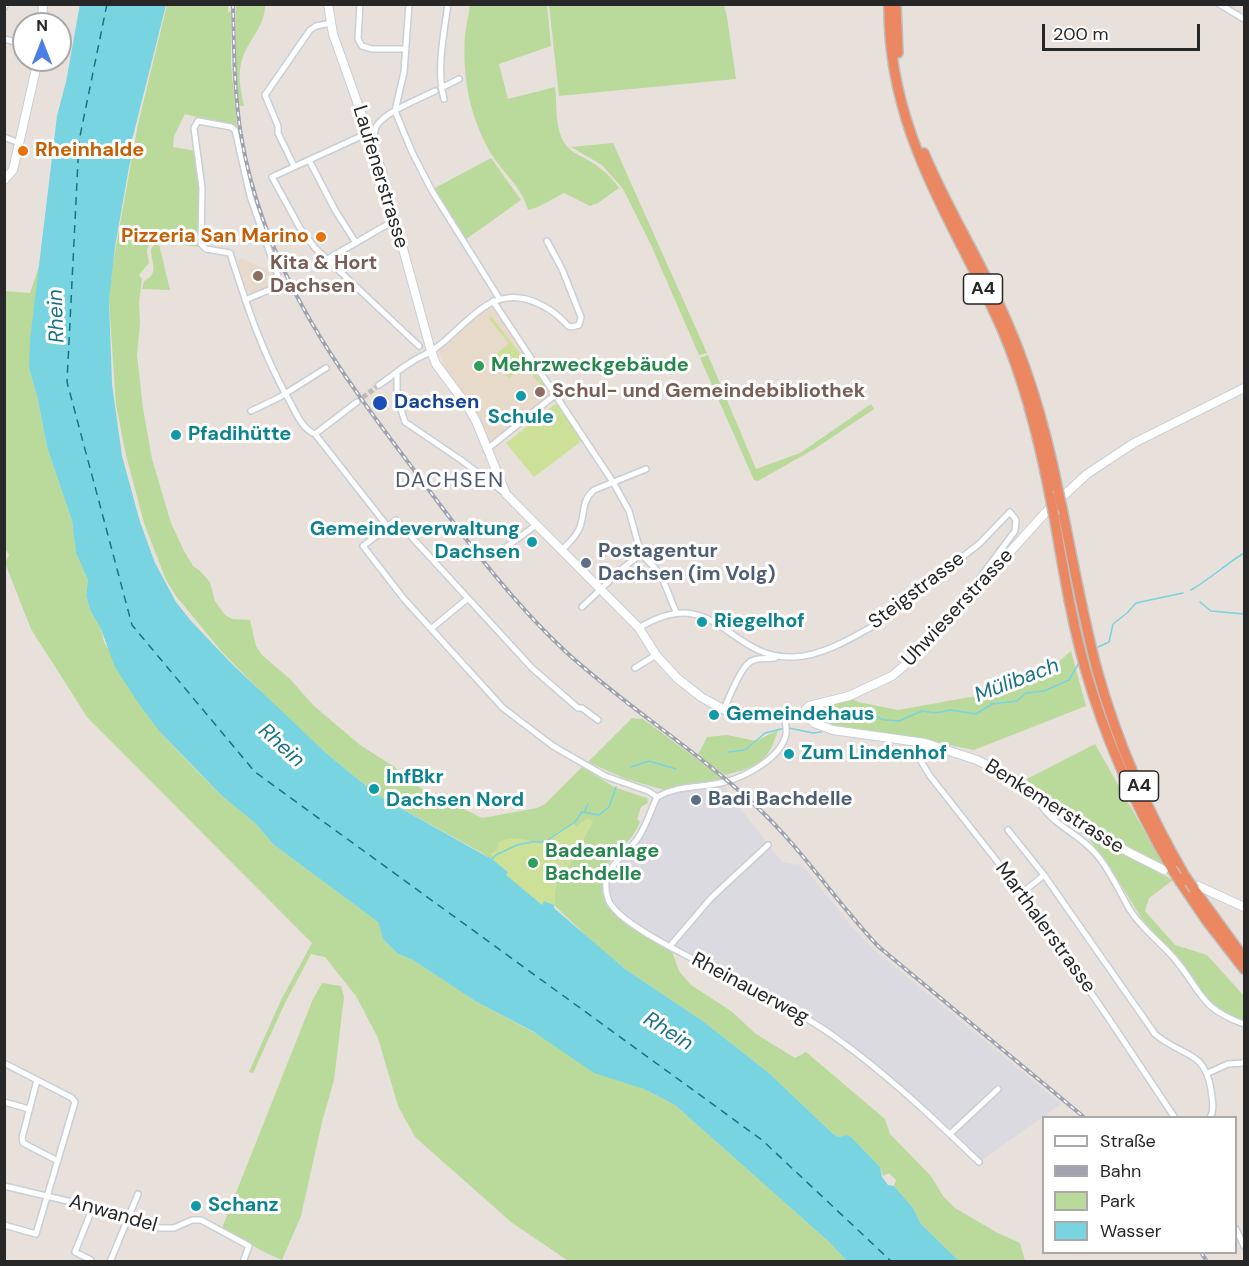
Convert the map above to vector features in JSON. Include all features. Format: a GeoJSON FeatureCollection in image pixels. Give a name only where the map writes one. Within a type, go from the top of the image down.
{"type":"FeatureCollection","features":[{"type":"Feature","properties":{"kind":"highway","name":"A4"},"geometry":{"type":"LineString","coordinates":[[889,4],[892,57],[907,126],[936,198],[987,298],[1012,354],[1058,493],[1054,516],[1072,611],[1093,695],[1112,747],[1168,870],[1196,888],[1245,958]]}},
{"type":"Feature","properties":{"kind":"highway","name":"A4"},"geometry":{"type":"LineString","coordinates":[[896,4],[898,57],[913,123],[931,169],[991,287],[1017,345],[1038,408],[1062,508],[1081,603],[1104,692],[1142,794],[1183,879],[1214,931],[1245,969]]}},
{"type":"Feature","properties":{"kind":"street","name":"Laufenerstrasse"},"geometry":{"type":"LineString","coordinates":[[328,4],[335,40],[368,133],[395,220],[428,342],[427,353],[468,407],[506,494],[639,628],[656,655],[688,688],[723,710]]}},
{"type":"Feature","properties":{"kind":"street"},"geometry":{"type":"LineString","coordinates":[[360,4],[358,39],[362,46],[372,49],[406,49]]}},
{"type":"Feature","properties":{"kind":"street"},"geometry":{"type":"LineString","coordinates":[[409,4],[404,72],[395,111],[412,152],[496,300],[613,482],[629,512],[640,554],[655,568],[663,580],[676,612]]}},
{"type":"Feature","properties":{"kind":"street"},"geometry":{"type":"LineString","coordinates":[[444,99],[441,88],[448,4]]}},
{"type":"Feature","properties":{"kind":"street"},"geometry":{"type":"LineString","coordinates":[[1219,4],[1245,19]]}},
{"type":"Feature","properties":{"kind":"street"},"geometry":{"type":"LineString","coordinates":[[294,166],[278,133],[278,126],[266,94],[310,30],[316,26],[331,23]]}},
{"type":"Feature","properties":{"kind":"street"},"geometry":{"type":"LineString","coordinates":[[4,180],[13,170],[35,72]]}},
{"type":"Feature","properties":{"kind":"street"},"geometry":{"type":"LineString","coordinates":[[441,88],[459,79]]}},
{"type":"Feature","properties":{"kind":"street"},"geometry":{"type":"LineString","coordinates":[[371,142],[378,124],[395,111],[435,91]]}},
{"type":"Feature","properties":{"kind":"street"},"geometry":{"type":"LineString","coordinates":[[245,300],[281,285],[250,196],[235,130],[201,120],[196,122],[194,128],[202,188],[202,247],[230,253],[245,300],[261,346],[285,393],[309,432],[315,434],[388,527]]}},
{"type":"Feature","properties":{"kind":"street"},"geometry":{"type":"LineString","coordinates":[[368,133],[272,177],[300,228],[326,260],[427,353]]}},
{"type":"Feature","properties":{"kind":"street"},"geometry":{"type":"LineString","coordinates":[[4,137],[19,142]]}},
{"type":"Feature","properties":{"kind":"street"},"geometry":{"type":"LineString","coordinates":[[309,160],[335,210],[356,243]]}},
{"type":"Feature","properties":{"kind":"street"},"geometry":{"type":"LineString","coordinates":[[326,260],[395,220]]}},
{"type":"Feature","properties":{"kind":"street"},"geometry":{"type":"LineString","coordinates":[[380,385],[427,353],[496,300],[521,298],[530,300],[550,309],[568,326],[579,325],[581,317],[562,269],[547,240]]}},
{"type":"Feature","properties":{"kind":"street"},"geometry":{"type":"LineString","coordinates":[[419,346],[428,342]]}},
{"type":"Feature","properties":{"kind":"street"},"geometry":{"type":"LineString","coordinates":[[251,411],[326,368]]}},
{"type":"Feature","properties":{"kind":"street"},"geometry":{"type":"LineString","coordinates":[[397,373],[397,397],[405,422],[506,494]]}},
{"type":"Feature","properties":{"kind":"street","name":"Uhwieserstrasse"},"geometry":{"type":"LineString","coordinates":[[805,714],[809,706],[849,696],[892,676],[918,654],[971,597],[1058,493],[1134,444],[1245,388]]}},
{"type":"Feature","properties":{"kind":"street"},"geometry":{"type":"LineString","coordinates":[[486,450],[555,395]]}},
{"type":"Feature","properties":{"kind":"street"},"geometry":{"type":"LineString","coordinates":[[315,434],[357,402]]}},
{"type":"Feature","properties":{"kind":"street"},"geometry":{"type":"LineString","coordinates":[[561,551],[579,529],[587,497],[594,490],[646,469]]}},
{"type":"Feature","properties":{"kind":"street","name":"Steigstrasse"},"geometry":{"type":"LineString","coordinates":[[723,710],[748,663],[777,656],[794,657],[814,653],[858,635],[875,625],[979,544],[1010,512],[1016,520],[1015,531],[973,587],[971,597]]}},
{"type":"Feature","properties":{"kind":"street"},"geometry":{"type":"LineString","coordinates":[[597,720],[582,708],[578,708],[532,668],[396,520],[363,546],[427,626],[432,628],[503,708],[550,745],[623,784],[648,791],[657,797],[676,788],[722,782],[753,771],[769,759],[786,734],[785,719]]}},
{"type":"Feature","properties":{"kind":"street"},"geometry":{"type":"LineString","coordinates":[[497,554],[536,525]]}},
{"type":"Feature","properties":{"kind":"street"},"geometry":{"type":"LineString","coordinates":[[582,607],[640,554]]}},
{"type":"Feature","properties":{"kind":"street"},"geometry":{"type":"LineString","coordinates":[[432,628],[467,599]]}},
{"type":"Feature","properties":{"kind":"street"},"geometry":{"type":"LineString","coordinates":[[639,628],[656,618],[676,612],[699,614],[762,651],[777,656]]}},
{"type":"Feature","properties":{"kind":"street"},"geometry":{"type":"LineString","coordinates":[[635,668],[656,655]]}},
{"type":"Feature","properties":{"kind":"street"},"geometry":{"type":"LineString","coordinates":[[723,710],[743,716],[785,719],[805,714]]}},
{"type":"Feature","properties":{"kind":"street","name":"Benkemerstrasse"},"geometry":{"type":"LineString","coordinates":[[805,714],[814,723],[833,730],[915,741],[952,750],[977,760],[1009,776],[1085,830],[1168,870]]}},
{"type":"Feature","properties":{"kind":"street","name":"Marthalerstrasse"},"geometry":{"type":"LineString","coordinates":[[915,741],[919,758],[930,776],[1022,893],[1174,1116]]}},
{"type":"Feature","properties":{"kind":"street"},"geometry":{"type":"LineString","coordinates":[[1036,795],[1044,811],[1095,852],[1108,869],[1137,920],[1174,958],[1205,1002],[1226,1017],[1245,1024]]}},
{"type":"Feature","properties":{"kind":"street","name":"Rheinauerweg"},"geometry":{"type":"LineString","coordinates":[[657,797],[639,836],[612,865],[607,879],[609,900],[621,917],[670,946],[776,1001],[834,1036],[892,1082],[979,1162]]}},
{"type":"Feature","properties":{"kind":"street"},"geometry":{"type":"LineString","coordinates":[[1008,830],[1044,875],[1155,1034],[1198,1060],[1208,1073],[1213,1107],[1212,1116]]}},
{"type":"Feature","properties":{"kind":"street"},"geometry":{"type":"LineString","coordinates":[[670,946],[711,898],[768,845]]}},
{"type":"Feature","properties":{"kind":"street"},"geometry":{"type":"LineString","coordinates":[[1022,893],[1044,875]]}},
{"type":"Feature","properties":{"kind":"street"},"geometry":{"type":"LineString","coordinates":[[1196,888],[1245,907]]}},
{"type":"Feature","properties":{"kind":"street"},"geometry":{"type":"LineString","coordinates":[[4,1063],[72,1098],[75,1102],[36,1234],[4,1225]]}},
{"type":"Feature","properties":{"kind":"street"},"geometry":{"type":"LineString","coordinates":[[1208,1073],[1228,1064],[1245,1063]]}},
{"type":"Feature","properties":{"kind":"street"},"geometry":{"type":"LineString","coordinates":[[37,1080],[22,1131],[23,1143],[58,1161]]}},
{"type":"Feature","properties":{"kind":"street"},"geometry":{"type":"LineString","coordinates":[[950,1134],[998,1089]]}},
{"type":"Feature","properties":{"kind":"street"},"geometry":{"type":"LineString","coordinates":[[4,1102],[29,1109]]}},
{"type":"Feature","properties":{"kind":"street","name":"Anwandel"},"geometry":{"type":"LineString","coordinates":[[4,1185],[169,1229],[192,1220],[201,1220],[249,1246],[243,1262]]}},
{"type":"Feature","properties":{"kind":"street"},"geometry":{"type":"LineString","coordinates":[[110,1262],[138,1194]]}},
{"type":"Feature","properties":{"kind":"street"},"geometry":{"type":"LineString","coordinates":[[92,1261],[75,1252],[93,1207]]}},
{"type":"Feature","properties":{"kind":"street"},"geometry":{"type":"LineString","coordinates":[[1237,1231],[1245,1246]]}},
{"type":"Feature","properties":{"kind":"shaded area","name":"Kita & Hort Dachsen"},"geometry":{"type":"Polygon","coordinates":[[[241,258],[274,273],[275,280],[272,285],[252,293],[247,290],[237,261],[241,258]]]}},
{"type":"Feature","properties":{"kind":"shaded area"},"geometry":{"type":"Polygon","coordinates":[[[490,306],[496,308],[554,394],[489,444],[467,398],[445,368],[438,349],[490,306]]]}},
{"type":"Feature","properties":{"kind":"shaded area"},"geometry":{"type":"Polygon","coordinates":[[[722,782],[782,862],[800,865],[807,871],[873,949],[1061,1104],[979,1162],[893,1082],[807,1019],[670,946],[614,910],[607,889],[608,873],[635,842],[657,797],[668,791],[722,782]]]}},
{"type":"Feature","properties":{"kind":"green space"},"geometry":{"type":"Polygon","coordinates":[[[167,5],[228,5],[228,13],[231,11],[231,63],[237,127],[185,114],[174,136],[173,147],[196,151],[201,188],[199,247],[158,241],[153,232],[147,251],[149,263],[139,275],[142,279],[137,355],[152,459],[171,523],[193,566],[210,582],[215,601],[225,615],[232,619],[250,620],[256,646],[262,655],[290,679],[313,705],[360,745],[393,766],[419,787],[482,818],[537,808],[545,804],[582,767],[614,787],[647,798],[648,803],[641,807],[637,819],[640,822],[637,829],[606,867],[607,889],[614,910],[670,946],[679,971],[691,985],[731,1011],[756,1034],[795,1058],[806,1052],[885,1119],[890,1134],[931,1176],[943,1196],[955,1208],[1020,1243],[1025,1261],[959,1261],[921,1224],[913,1208],[894,1186],[896,1180],[889,1173],[883,1176],[880,1167],[851,1137],[847,1135],[838,1137],[832,1133],[769,1073],[704,1022],[625,969],[554,905],[556,880],[569,865],[593,821],[582,822],[576,828],[573,823],[544,843],[526,841],[491,860],[377,795],[326,753],[290,721],[222,652],[176,596],[166,580],[144,523],[126,455],[116,405],[109,301],[113,263],[138,124],[167,5]]]}},
{"type":"Feature","properties":{"kind":"green space"},"geometry":{"type":"Polygon","coordinates":[[[236,5],[265,5],[262,20],[241,66],[240,83],[244,106],[239,106],[236,68],[236,5]]]}},
{"type":"Feature","properties":{"kind":"green space"},"geometry":{"type":"Polygon","coordinates":[[[470,5],[547,5],[551,46],[499,64],[508,99],[555,87],[558,127],[565,143],[575,153],[603,170],[619,188],[590,206],[564,193],[528,210],[517,187],[490,152],[477,125],[466,81],[464,51],[470,5]]]}},
{"type":"Feature","properties":{"kind":"green space"},"geometry":{"type":"Polygon","coordinates":[[[549,5],[724,5],[736,79],[559,96],[549,5]]]}},
{"type":"Feature","properties":{"kind":"green space"},"geometry":{"type":"Polygon","coordinates":[[[613,143],[707,353],[699,355],[651,245],[623,189],[602,165],[571,147],[613,143]]]}},
{"type":"Feature","properties":{"kind":"green space"},"geometry":{"type":"Polygon","coordinates":[[[491,158],[521,200],[465,240],[433,189],[491,158]]]}},
{"type":"Feature","properties":{"kind":"green space"},"geometry":{"type":"Polygon","coordinates":[[[159,244],[170,290],[142,289],[144,281],[152,275],[154,268],[151,249],[154,245],[159,244]]]}},
{"type":"Feature","properties":{"kind":"green space"},"geometry":{"type":"Polygon","coordinates":[[[39,266],[29,368],[47,447],[72,521],[76,553],[88,580],[86,596],[91,612],[101,629],[104,642],[160,732],[221,795],[256,824],[274,845],[378,922],[383,939],[398,954],[413,960],[475,1001],[628,1083],[675,1105],[828,1241],[847,1261],[571,1262],[564,1258],[511,1222],[415,1137],[398,1106],[378,1038],[356,996],[325,957],[311,954],[285,1003],[253,1073],[249,1072],[281,1000],[312,943],[87,717],[31,629],[5,563],[9,555],[4,546],[5,291],[30,293],[39,266]]]}},
{"type":"Feature","properties":{"kind":"green space"},"geometry":{"type":"Polygon","coordinates":[[[491,316],[545,386],[543,388],[525,366],[509,378],[492,357],[509,344],[489,318],[491,316]]]}},
{"type":"Feature","properties":{"kind":"green space"},"geometry":{"type":"Polygon","coordinates":[[[708,355],[756,469],[800,453],[871,404],[874,409],[816,448],[758,481],[754,480],[700,358],[708,355]]]}},
{"type":"Feature","properties":{"kind":"green space"},"geometry":{"type":"Polygon","coordinates":[[[558,402],[583,440],[534,477],[506,443],[558,402]]]}},
{"type":"Feature","properties":{"kind":"green space"},"geometry":{"type":"Polygon","coordinates":[[[1071,651],[1086,706],[974,750],[910,737],[861,732],[813,720],[809,713],[811,708],[851,698],[858,702],[898,710],[976,696],[1048,671],[1071,651]]]}},
{"type":"Feature","properties":{"kind":"green space"},"geometry":{"type":"Polygon","coordinates":[[[632,718],[643,719],[727,781],[668,791],[626,779],[588,762],[632,718]]]}},
{"type":"Feature","properties":{"kind":"green space"},"geometry":{"type":"Polygon","coordinates":[[[778,730],[765,757],[745,769],[725,775],[698,755],[707,737],[727,735],[756,741],[778,730]]]}},
{"type":"Feature","properties":{"kind":"green space"},"geometry":{"type":"Polygon","coordinates":[[[1095,744],[1164,866],[1076,821],[1023,781],[1095,744]]]}},
{"type":"Feature","properties":{"kind":"green space","name":"Badeanlage Bachdelle"},"geometry":{"type":"Polygon","coordinates":[[[589,818],[593,821],[569,865],[556,880],[554,905],[545,901],[542,906],[505,875],[507,872],[493,860],[494,857],[490,854],[497,850],[499,842],[516,839],[544,843],[573,823],[576,828],[589,818]]]}},
{"type":"Feature","properties":{"kind":"green space"},"geometry":{"type":"Polygon","coordinates":[[[1086,835],[1173,880],[1149,898],[1145,911],[1175,945],[1207,955],[1244,996],[1244,1021],[1234,1018],[1207,1000],[1188,972],[1142,919],[1110,867],[1086,835]]]}},
{"type":"Feature","properties":{"kind":"green space"},"geometry":{"type":"Polygon","coordinates":[[[322,983],[341,986],[344,997],[334,1080],[301,1216],[282,1260],[222,1228],[313,999],[322,983]]]}},
{"type":"Feature","properties":{"kind":"water","name":"Rhein"},"geometry":{"type":"Polygon","coordinates":[[[80,4],[166,5],[129,152],[131,158],[115,247],[109,301],[112,384],[122,456],[140,522],[155,563],[176,602],[231,663],[326,753],[377,795],[493,860],[508,872],[506,875],[542,905],[544,901],[554,905],[554,908],[625,969],[704,1022],[769,1073],[832,1133],[838,1137],[847,1135],[851,1137],[880,1167],[882,1177],[888,1185],[894,1186],[913,1208],[921,1224],[959,1261],[847,1261],[828,1241],[675,1105],[644,1089],[594,1073],[534,1032],[475,1001],[413,960],[398,954],[383,939],[378,922],[274,845],[256,824],[221,795],[160,732],[139,704],[115,667],[101,629],[91,612],[86,596],[88,580],[76,553],[72,521],[47,447],[29,368],[30,340],[57,116],[68,72],[72,72],[72,49],[80,4]]]}},
{"type":"Feature","properties":{"kind":"waterway","name":"Mülibach"},"geometry":{"type":"LineString","coordinates":[[1191,590],[1244,553]]}},
{"type":"Feature","properties":{"kind":"waterway","name":"Mülibach"},"geometry":{"type":"LineString","coordinates":[[1096,648],[1109,642],[1113,624],[1136,603],[1183,593]]}},
{"type":"Feature","properties":{"kind":"waterway"},"geometry":{"type":"LineString","coordinates":[[1200,602],[1211,611],[1244,614]]}},
{"type":"Feature","properties":{"kind":"waterway","name":"Mülibach"},"geometry":{"type":"LineString","coordinates":[[827,725],[834,720],[872,716],[899,721],[922,711],[935,713],[951,710],[976,714],[992,704],[1017,701],[1026,693],[1044,691],[1069,680],[1079,663]]}},
{"type":"Feature","properties":{"kind":"waterway","name":"Mülibach"},"geometry":{"type":"LineString","coordinates":[[728,752],[745,750],[765,733],[785,728]]}},
{"type":"Feature","properties":{"kind":"waterway","name":"Mülibach"},"geometry":{"type":"LineString","coordinates":[[789,728],[813,733],[821,732]]}},
{"type":"Feature","properties":{"kind":"waterway","name":"Mülibach"},"geometry":{"type":"LineString","coordinates":[[631,767],[649,761],[676,769]]}},
{"type":"Feature","properties":{"kind":"waterway","name":"Mülibach"},"geometry":{"type":"LineString","coordinates":[[491,860],[496,855],[517,845],[545,842],[575,822],[582,812],[599,815],[609,807],[616,787]]}},
{"type":"Feature","properties":{"kind":"waterway"},"geometry":{"type":"LineString","coordinates":[[585,811],[588,804]]}},
{"type":"Feature","properties":{"kind":"ferry route"},"geometry":{"type":"LineString","coordinates":[[107,4],[79,141],[67,382],[132,625],[255,772],[762,1140],[892,1262]]}},
{"type":"Feature","properties":{"kind":"tunnel"},"geometry":{"type":"LineString","coordinates":[[357,402],[379,385]]}},
{"type":"Feature","properties":{"kind":"railway"},"geometry":{"type":"LineString","coordinates":[[233,4],[236,86],[241,135],[252,185],[267,231],[286,276],[309,318],[361,399],[454,523],[525,611],[565,651],[612,691],[735,787],[805,858],[879,947],[1083,1116]]}},
{"type":"Feature","properties":{"kind":"railway"},"geometry":{"type":"LineString","coordinates":[[1202,1254],[1207,1262]]}},
{"type":"Feature","properties":{"kind":"place","name":"Rheinhalde"},"geometry":{"type":"Point","coordinates":[23,151]}},
{"type":"Feature","properties":{"kind":"place","name":"Pizzeria San Marino"},"geometry":{"type":"Point","coordinates":[321,237]}},
{"type":"Feature","properties":{"kind":"place","name":"Kita & Hort Dachsen"},"geometry":{"type":"Point","coordinates":[258,276]}},
{"type":"Feature","properties":{"kind":"place","name":"Mehrzweckgebäude"},"geometry":{"type":"Point","coordinates":[479,366]}},
{"type":"Feature","properties":{"kind":"place","name":"Schul- und Gemeindebibliothek"},"geometry":{"type":"Point","coordinates":[540,392]}},
{"type":"Feature","properties":{"kind":"place","name":"Schule"},"geometry":{"type":"Point","coordinates":[521,396]}},
{"type":"Feature","properties":{"kind":"place","name":"Dachsen"},"geometry":{"type":"Point","coordinates":[380,403]}},
{"type":"Feature","properties":{"kind":"place","name":"Pfadihütte"},"geometry":{"type":"Point","coordinates":[176,435]}},
{"type":"Feature","properties":{"kind":"place","name":"Gemeindeverwaltung Dachsen"},"geometry":{"type":"Point","coordinates":[532,542]}},
{"type":"Feature","properties":{"kind":"place","name":"Postagentur Dachsen (im Volg)"},"geometry":{"type":"Point","coordinates":[586,563]}},
{"type":"Feature","properties":{"kind":"place","name":"Riegelhof"},"geometry":{"type":"Point","coordinates":[702,622]}},
{"type":"Feature","properties":{"kind":"place","name":"Gemeindehaus"},"geometry":{"type":"Point","coordinates":[714,715]}},
{"type":"Feature","properties":{"kind":"place","name":"Zum Lindenhof"},"geometry":{"type":"Point","coordinates":[789,754]}},
{"type":"Feature","properties":{"kind":"place","name":"InfBkr Dachsen Nord"},"geometry":{"type":"Point","coordinates":[374,789]}},
{"type":"Feature","properties":{"kind":"place","name":"Badi Bachdelle"},"geometry":{"type":"Point","coordinates":[696,800]}},
{"type":"Feature","properties":{"kind":"place","name":"Badeanlage Bachdelle"},"geometry":{"type":"Point","coordinates":[533,863]}},
{"type":"Feature","properties":{"kind":"place","name":"Schanz"},"geometry":{"type":"Point","coordinates":[196,1206]}},
{"type":"Feature","properties":{"kind":"district","name":"DACHSEN"},"geometry":{"type":"Point","coordinates":[450,481]}}]}
